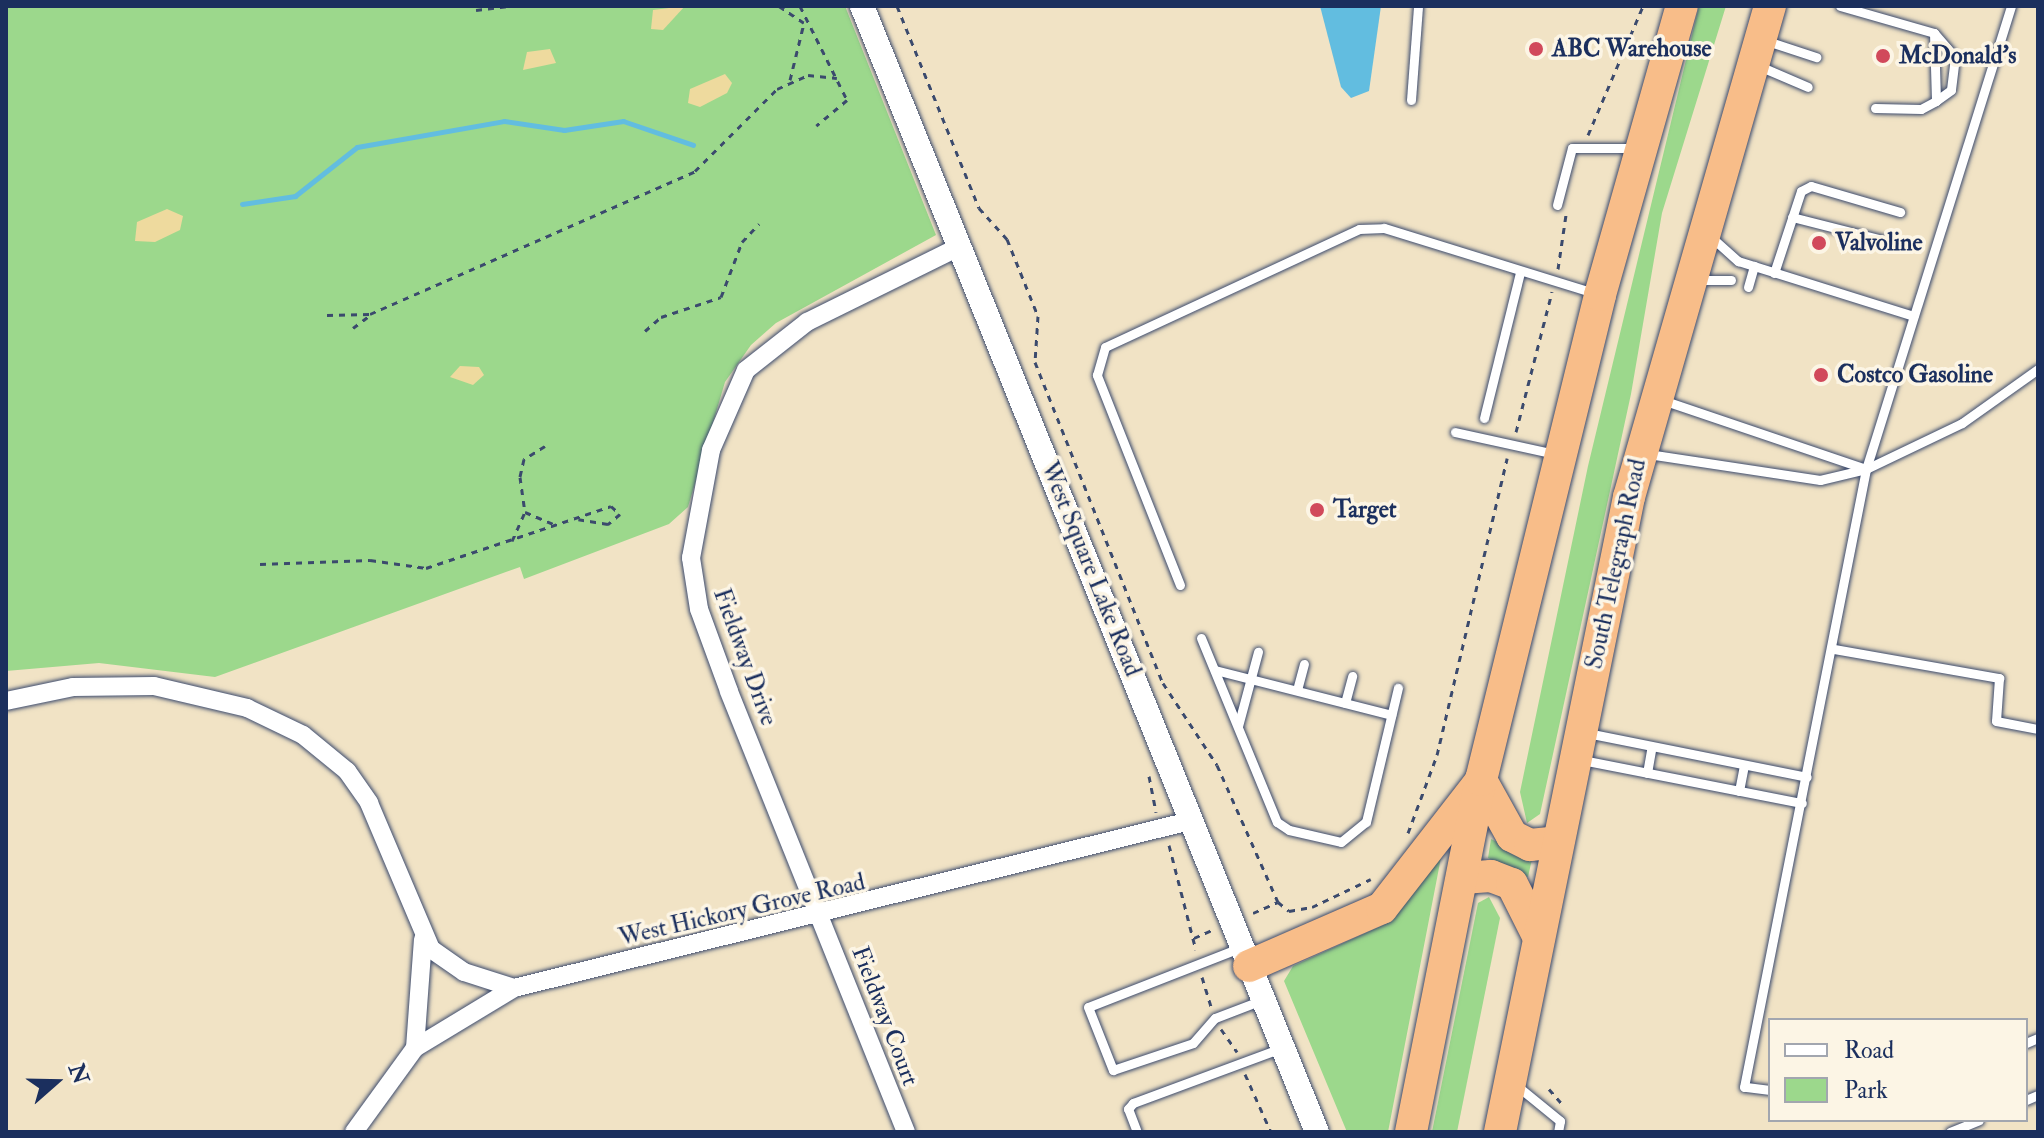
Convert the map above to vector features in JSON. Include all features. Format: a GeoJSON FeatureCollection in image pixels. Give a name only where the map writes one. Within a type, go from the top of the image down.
{"type":"FeatureCollection","features":[{"type":"Feature","properties":{"kind":"highway"},"geometry":{"type":"LineString","coordinates":[[1411,1132],[1481,780],[1600,295],[1639,148],[1682,6]]}},
{"type":"Feature","properties":{"kind":"highway","name":"South Telegraph Road"},"geometry":{"type":"LineString","coordinates":[[1500,1132],[1641,452],[1702,228],[1770,6]]}},
{"type":"Feature","properties":{"kind":"highway"},"geometry":{"type":"LineString","coordinates":[[1481,780],[1512,836],[1530,845],[1558,842]]}},
{"type":"Feature","properties":{"kind":"highway"},"geometry":{"type":"LineString","coordinates":[[1246,957],[1382,908],[1481,780]]}},
{"type":"Feature","properties":{"kind":"highway"},"geometry":{"type":"LineString","coordinates":[[1462,878],[1491,876],[1512,884],[1539,938]]}},
{"type":"Feature","properties":{"kind":"street","name":"West Square Lake Road"},"geometry":{"type":"LineString","coordinates":[[862,6],[1194,820],[1314,1131]]}},
{"type":"Feature","properties":{"kind":"street","name":"Fieldway Drive"},"geometry":{"type":"LineString","coordinates":[[820,918],[699,609],[691,558],[697,508],[722,414],[756,359],[852,297],[959,247]]}},
{"type":"Feature","properties":{"kind":"street"},"geometry":{"type":"LineString","coordinates":[[6,701],[56,689],[144,685],[220,700],[296,731],[327,751],[363,794],[423,936],[425,991],[415,1048]]}},
{"type":"Feature","properties":{"kind":"street","name":"West Hickory Grove Road"},"geometry":{"type":"LineString","coordinates":[[354,1132],[415,1048],[514,988],[820,918],[1194,820]]}},
{"type":"Feature","properties":{"kind":"street","name":"Fieldway Court"},"geometry":{"type":"LineString","coordinates":[[820,918],[906,1132]]}},
{"type":"Feature","properties":{"kind":"street"},"geometry":{"type":"LineString","coordinates":[[423,936],[464,972],[514,988]]}},
{"type":"Feature","properties":{"kind":"lane"},"geometry":{"type":"LineString","coordinates":[[1411,100],[1418,6]]}},
{"type":"Feature","properties":{"kind":"lane"},"geometry":{"type":"LineString","coordinates":[[1840,6],[1934,33],[1949,43],[1956,72],[1951,90],[1921,109],[1875,108]]}},
{"type":"Feature","properties":{"kind":"lane"},"geometry":{"type":"LineString","coordinates":[[1768,1090],[1744,1087],[1834,649],[1866,469],[2011,6]]}},
{"type":"Feature","properties":{"kind":"lane"},"geometry":{"type":"LineString","coordinates":[[1934,33],[1936,101]]}},
{"type":"Feature","properties":{"kind":"lane"},"geometry":{"type":"LineString","coordinates":[[1756,51],[1816,57]]}},
{"type":"Feature","properties":{"kind":"lane"},"geometry":{"type":"LineString","coordinates":[[1756,51],[1808,87]]}},
{"type":"Feature","properties":{"kind":"lane"},"geometry":{"type":"LineString","coordinates":[[1557,205],[1572,148],[1639,148]]}},
{"type":"Feature","properties":{"kind":"lane"},"geometry":{"type":"LineString","coordinates":[[1774,273],[1801,191],[1811,186],[1900,212]]}},
{"type":"Feature","properties":{"kind":"lane"},"geometry":{"type":"LineString","coordinates":[[1792,217],[1891,242]]}},
{"type":"Feature","properties":{"kind":"lane"},"geometry":{"type":"LineString","coordinates":[[1702,228],[1754,266],[1914,316]]}},
{"type":"Feature","properties":{"kind":"lane"},"geometry":{"type":"LineString","coordinates":[[1180,585],[1097,375],[1105,347],[1359,229],[1411,235],[1520,273],[1600,295]]}},
{"type":"Feature","properties":{"kind":"lane"},"geometry":{"type":"LineString","coordinates":[[1748,287],[1754,266]]}},
{"type":"Feature","properties":{"kind":"lane"},"geometry":{"type":"LineString","coordinates":[[1484,418],[1520,273]]}},
{"type":"Feature","properties":{"kind":"lane"},"geometry":{"type":"LineString","coordinates":[[1687,280],[1731,280]]}},
{"type":"Feature","properties":{"kind":"lane"},"geometry":{"type":"LineString","coordinates":[[1641,452],[1820,480],[1866,469],[1962,423],[2038,369]]}},
{"type":"Feature","properties":{"kind":"lane"},"geometry":{"type":"LineString","coordinates":[[1655,397],[1866,469]]}},
{"type":"Feature","properties":{"kind":"lane"},"geometry":{"type":"LineString","coordinates":[[1455,432],[1562,455]]}},
{"type":"Feature","properties":{"kind":"lane"},"geometry":{"type":"LineString","coordinates":[[1201,638],[1277,822],[1341,842],[1366,822],[1398,688]]}},
{"type":"Feature","properties":{"kind":"lane"},"geometry":{"type":"LineString","coordinates":[[1834,649],[1999,678],[1996,721],[2038,729]]}},
{"type":"Feature","properties":{"kind":"lane"},"geometry":{"type":"LineString","coordinates":[[1238,727],[1258,652]]}},
{"type":"Feature","properties":{"kind":"lane"},"geometry":{"type":"LineString","coordinates":[[1297,690],[1304,664]]}},
{"type":"Feature","properties":{"kind":"lane"},"geometry":{"type":"LineString","coordinates":[[1215,670],[1391,715]]}},
{"type":"Feature","properties":{"kind":"lane"},"geometry":{"type":"LineString","coordinates":[[1345,703],[1352,676]]}},
{"type":"Feature","properties":{"kind":"lane"},"geometry":{"type":"LineString","coordinates":[[1578,745],[1652,746],[1807,777]]}},
{"type":"Feature","properties":{"kind":"lane"},"geometry":{"type":"LineString","coordinates":[[1578,745],[1647,773],[1802,803]]}},
{"type":"Feature","properties":{"kind":"lane"},"geometry":{"type":"LineString","coordinates":[[1647,773],[1652,746]]}},
{"type":"Feature","properties":{"kind":"lane"},"geometry":{"type":"LineString","coordinates":[[1739,791],[1744,765]]}},
{"type":"Feature","properties":{"kind":"lane"},"geometry":{"type":"LineString","coordinates":[[1246,957],[1088,1007],[1113,1070],[1193,1043],[1215,1018],[1262,1000]]}},
{"type":"Feature","properties":{"kind":"lane"},"geometry":{"type":"LineString","coordinates":[[1137,1132],[1128,1109],[1133,1103],[1282,1048]]}},
{"type":"Feature","properties":{"kind":"lane"},"geometry":{"type":"LineString","coordinates":[[1510,1081],[1563,1116],[1558,1132]]}},
{"type":"Feature","properties":{"kind":"lane"},"geometry":{"type":"LineString","coordinates":[[1950,1132],[1974,1122]]}},
{"type":"Feature","properties":{"kind":"path"},"geometry":{"type":"LineString","coordinates":[[476,10],[507,6]]}},
{"type":"Feature","properties":{"kind":"path"},"geometry":{"type":"LineString","coordinates":[[779,6],[804,23]]}},
{"type":"Feature","properties":{"kind":"path"},"geometry":{"type":"LineString","coordinates":[[800,6],[804,23],[847,100],[816,126]]}},
{"type":"Feature","properties":{"kind":"path"},"geometry":{"type":"LineString","coordinates":[[897,6],[979,208],[1007,239],[1038,316],[1035,362],[1163,683],[1217,765],[1278,902],[1289,911],[1312,907],[1380,871]]}},
{"type":"Feature","properties":{"kind":"path"},"geometry":{"type":"LineString","coordinates":[[1589,130],[1643,6]]}},
{"type":"Feature","properties":{"kind":"path"},"geometry":{"type":"LineString","coordinates":[[353,328],[370,314],[695,171],[791,81],[804,23]]}},
{"type":"Feature","properties":{"kind":"path"},"geometry":{"type":"LineString","coordinates":[[791,81],[837,78]]}},
{"type":"Feature","properties":{"kind":"path"},"geometry":{"type":"LineString","coordinates":[[645,331],[661,317],[721,297],[742,242],[759,224]]}},
{"type":"Feature","properties":{"kind":"path"},"geometry":{"type":"LineString","coordinates":[[1517,429],[1549,305]]}},
{"type":"Feature","properties":{"kind":"path"},"geometry":{"type":"LineString","coordinates":[[327,315],[370,314]]}},
{"type":"Feature","properties":{"kind":"path"},"geometry":{"type":"LineString","coordinates":[[512,541],[525,512],[520,467],[545,446]]}},
{"type":"Feature","properties":{"kind":"path"},"geometry":{"type":"LineString","coordinates":[[1403,842],[1437,755],[1507,460]]}},
{"type":"Feature","properties":{"kind":"path"},"geometry":{"type":"LineString","coordinates":[[260,564],[370,560],[426,568],[611,506],[620,514],[608,524],[578,519]]}},
{"type":"Feature","properties":{"kind":"path"},"geometry":{"type":"LineString","coordinates":[[525,512],[555,525]]}},
{"type":"Feature","properties":{"kind":"path"},"geometry":{"type":"LineString","coordinates":[[1168,842],[1197,953]]}},
{"type":"Feature","properties":{"kind":"path"},"geometry":{"type":"LineString","coordinates":[[1257,911],[1278,902]]}},
{"type":"Feature","properties":{"kind":"path"},"geometry":{"type":"LineString","coordinates":[[1194,938],[1205,933]]}},
{"type":"Feature","properties":{"kind":"path"},"geometry":{"type":"LineString","coordinates":[[1200,967],[1211,1006]]}},
{"type":"Feature","properties":{"kind":"path"},"geometry":{"type":"LineString","coordinates":[[1219,1025],[1237,1051]]}},
{"type":"Feature","properties":{"kind":"path"},"geometry":{"type":"LineString","coordinates":[[1244,1072],[1271,1132]]}},
{"type":"Feature","properties":{"kind":"path"},"geometry":{"type":"LineString","coordinates":[[1549,1089],[1563,1116]]}},
{"type":"Feature","properties":{"kind":"green space"},"geometry":{"type":"Polygon","coordinates":[[[6,6],[845,6],[936,235],[776,323],[751,345],[725,382],[688,507],[669,524],[524,579],[520,567],[215,677],[99,663],[6,671],[6,6]]]}},
{"type":"Feature","properties":{"kind":"green space"},"geometry":{"type":"Polygon","coordinates":[[[1699,6],[1726,6],[1662,213],[1631,394],[1540,814],[1527,823],[1520,792],[1588,466],[1699,6]]]}},
{"type":"Feature","properties":{"kind":"green space"},"geometry":{"type":"Polygon","coordinates":[[[1491,839],[1532,859],[1528,877],[1488,858],[1491,839]]]}},
{"type":"Feature","properties":{"kind":"green space"},"geometry":{"type":"Polygon","coordinates":[[[1444,842],[1388,1132],[1347,1132],[1284,981],[1293,966],[1392,921],[1444,842]]]}},
{"type":"Feature","properties":{"kind":"green space"},"geometry":{"type":"Polygon","coordinates":[[[1489,897],[1500,918],[1457,1132],[1432,1132],[1478,903],[1489,897]]]}},
{"type":"Feature","properties":{"kind":"sand"},"geometry":{"type":"Polygon","coordinates":[[[685,6],[663,30],[651,29],[653,10],[685,6]]]}},
{"type":"Feature","properties":{"kind":"sand"},"geometry":{"type":"Polygon","coordinates":[[[550,49],[556,63],[523,70],[527,52],[550,49]]]}},
{"type":"Feature","properties":{"kind":"sand"},"geometry":{"type":"Polygon","coordinates":[[[725,74],[732,83],[727,93],[700,107],[688,103],[690,89],[725,74]]]}},
{"type":"Feature","properties":{"kind":"sand"},"geometry":{"type":"Polygon","coordinates":[[[167,209],[183,216],[180,230],[155,242],[135,241],[137,222],[167,209]]]}},
{"type":"Feature","properties":{"kind":"sand"},"geometry":{"type":"Polygon","coordinates":[[[460,366],[479,367],[484,375],[473,385],[450,377],[460,366]]]}},
{"type":"Feature","properties":{"kind":"water"},"geometry":{"type":"Polygon","coordinates":[[[1320,6],[1381,6],[1369,91],[1351,98],[1341,87],[1320,6]]]}},
{"type":"Feature","properties":{"kind":"waterway"},"geometry":{"type":"LineString","coordinates":[[242,204],[295,196],[357,147],[504,121],[564,130],[623,121],[693,145]]}},
{"type":"Feature","properties":{"kind":"place","name":"ABC Warehouse"},"geometry":{"type":"Point","coordinates":[1536,49]}},
{"type":"Feature","properties":{"kind":"place","name":"McDonald's"},"geometry":{"type":"Point","coordinates":[1883,56]}},
{"type":"Feature","properties":{"kind":"place","name":"Valvoline"},"geometry":{"type":"Point","coordinates":[1819,243]}},
{"type":"Feature","properties":{"kind":"place","name":"Costco Gasoline"},"geometry":{"type":"Point","coordinates":[1821,375]}},
{"type":"Feature","properties":{"kind":"place","name":"Target"},"geometry":{"type":"Point","coordinates":[1317,510]}}]}
